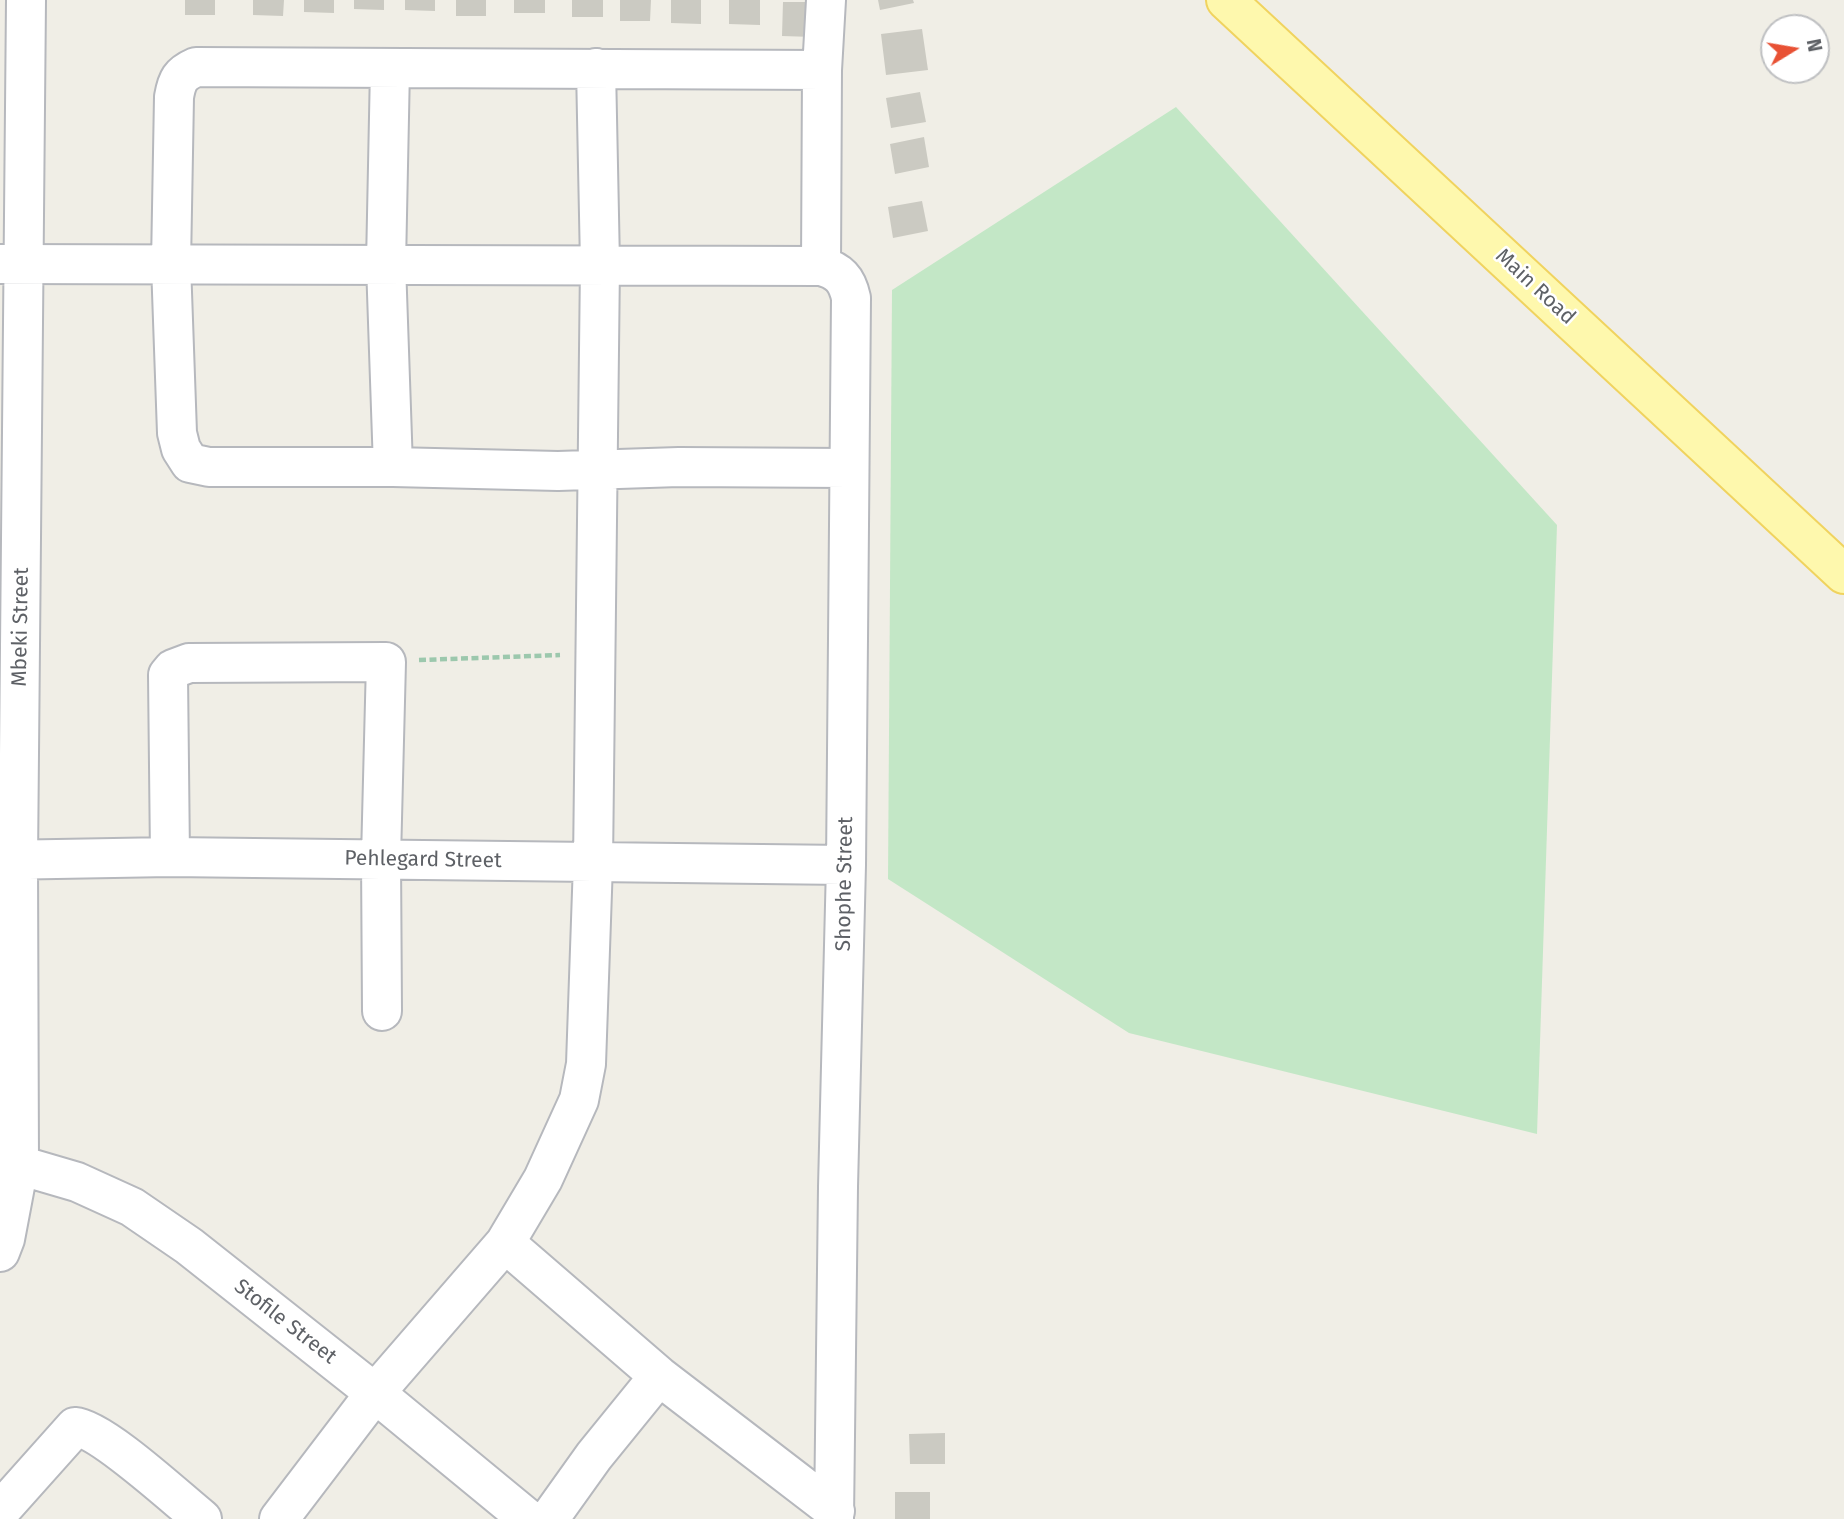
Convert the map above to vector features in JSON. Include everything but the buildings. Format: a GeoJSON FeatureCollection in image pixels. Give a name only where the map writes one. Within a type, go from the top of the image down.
{"type":"FeatureCollection","features":[{"type":"Feature","properties":{"kind":"main road","name":"Main Road"},"geometry":{"type":"LineString","coordinates":[[1226,0],[1844,574]]}},
{"type":"Feature","properties":{"kind":"street","name":"Mbeki Street"},"geometry":{"type":"LineString","coordinates":[[0,1252],[5,1240],[19,1165],[9,861],[12,264],[26,0]]}},
{"type":"Feature","properties":{"kind":"street"},"geometry":{"type":"LineString","coordinates":[[12,264],[821,265],[822,70],[826,0]]}},
{"type":"Feature","properties":{"kind":"street"},"geometry":{"type":"LineString","coordinates":[[822,70],[196,67],[182,74],[177,80],[174,97],[171,264],[177,433],[181,449],[190,463],[209,467],[598,470],[679,467],[848,468]]}},
{"type":"Feature","properties":{"kind":"street"},"geometry":{"type":"LineString","coordinates":[[390,68],[386,264],[393,467]]}},
{"type":"Feature","properties":{"kind":"street"},"geometry":{"type":"LineString","coordinates":[[279,1519],[375,1393],[505,1243],[543,1180],[579,1100],[586,1064],[593,863],[600,264],[596,68]]}},
{"type":"Feature","properties":{"kind":"street","name":"Shophe Street"},"geometry":{"type":"LineString","coordinates":[[821,265],[833,269],[844,278],[851,298],[846,865],[838,1187],[835,1515]]}},
{"type":"Feature","properties":{"kind":"street"},"geometry":{"type":"LineString","coordinates":[[170,857],[168,675],[173,670],[190,663],[386,662],[381,859],[382,1011]]}},
{"type":"Feature","properties":{"kind":"street","name":"Pehlegard Street"},"geometry":{"type":"LineString","coordinates":[[9,861],[170,857],[846,865]]}},
{"type":"Feature","properties":{"kind":"street","name":"Stofile Street"},"geometry":{"type":"LineString","coordinates":[[19,1165],[77,1182],[132,1208],[189,1246],[375,1393],[527,1519]]}},
{"type":"Feature","properties":{"kind":"street"},"geometry":{"type":"LineString","coordinates":[[505,1243],[659,1376],[835,1515]]}},
{"type":"Feature","properties":{"kind":"street"},"geometry":{"type":"LineString","coordinates":[[549,1519],[594,1456],[659,1376]]}},
{"type":"Feature","properties":{"kind":"street"},"geometry":{"type":"LineString","coordinates":[[0,1511],[75,1427],[91,1431],[202,1519]]}},
{"type":"Feature","properties":{"kind":"path"},"geometry":{"type":"LineString","coordinates":[[386,662],[595,654]]}},
{"type":"Feature","properties":{"kind":"green space"},"geometry":{"type":"Polygon","coordinates":[[[1176,107],[1557,525],[1537,1134],[1129,1033],[888,879],[892,290],[1176,107]]]}}]}
